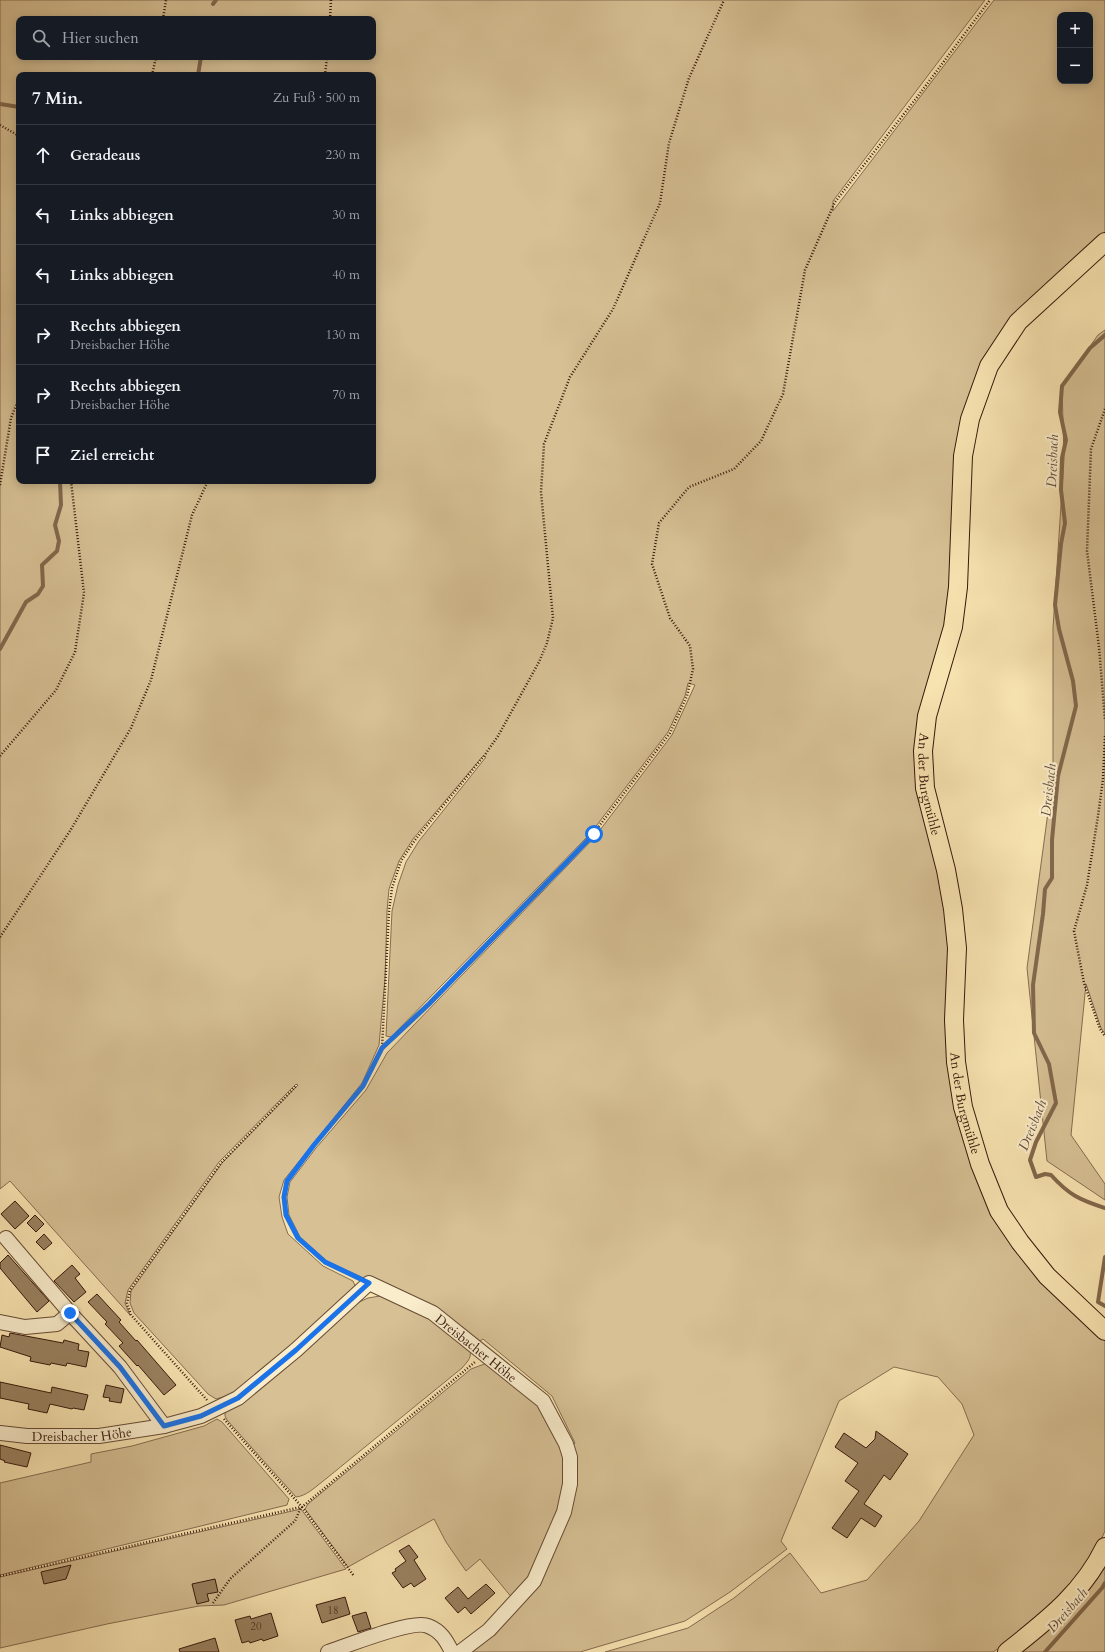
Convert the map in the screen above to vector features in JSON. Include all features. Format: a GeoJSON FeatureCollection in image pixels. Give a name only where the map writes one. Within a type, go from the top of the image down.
{"type":"FeatureCollection","features":[{"type":"Feature","properties":{"kind":"main road","name":"An der Burgmühle"},"geometry":{"type":"LineString","coordinates":[[1105,242],[1018,322],[989,366],[970,419],[963,456],[958,587],[953,627],[927,716],[923,751],[925,788],[946,870],[953,909],[957,948],[954,1020],[956,1062],[963,1107],[980,1164],[999,1211],[1020,1242],[1047,1276],[1105,1331]]}},
{"type":"Feature","properties":{"kind":"main road"},"geometry":{"type":"LineString","coordinates":[[1007,1652],[1043,1624],[1079,1589],[1098,1561],[1105,1547]]}},
{"type":"Feature","properties":{"kind":"street"},"geometry":{"type":"LineString","coordinates":[[6,1238],[70,1313],[120,1367],[164,1426]]}},
{"type":"Feature","properties":{"kind":"street","name":"Dreisbacher Höhe"},"geometry":{"type":"LineString","coordinates":[[0,1433],[27,1436],[99,1436],[164,1426],[201,1416],[238,1398],[296,1350],[369,1283],[433,1313],[543,1402],[566,1444],[570,1457],[570,1484],[564,1512],[534,1581],[489,1630],[460,1652]]}},
{"type":"Feature","properties":{"kind":"street"},"geometry":{"type":"LineString","coordinates":[[0,1322],[25,1327],[57,1324],[70,1313]]}},
{"type":"Feature","properties":{"kind":"street"},"geometry":{"type":"LineString","coordinates":[[328,1652],[400,1627],[427,1625],[443,1635],[452,1652]]}},
{"type":"Feature","properties":{"kind":"path"},"geometry":{"type":"LineString","coordinates":[[163,16],[166,0]]}},
{"type":"Feature","properties":{"kind":"path"},"geometry":{"type":"LineString","coordinates":[[330,16],[331,0]]}},
{"type":"Feature","properties":{"kind":"path"},"geometry":{"type":"LineString","coordinates":[[382,1048],[389,912],[392,888],[401,861],[415,840],[484,756],[498,736],[539,662],[547,643],[553,618],[541,492],[544,444],[570,377],[613,309],[660,203],[669,143],[689,78],[724,0]]}},
{"type":"Feature","properties":{"kind":"path"},"geometry":{"type":"LineString","coordinates":[[369,1283],[325,1262],[298,1238],[286,1215],[284,1197],[287,1181],[314,1145],[363,1086],[382,1048],[429,1004],[594,834],[670,733],[687,696],[693,669],[690,646],[670,618],[652,564],[659,523],[689,487],[734,469],[761,441],[783,394],[805,270],[835,202],[918,96],[990,0]]}},
{"type":"Feature","properties":{"kind":"path"},"geometry":{"type":"LineString","coordinates":[[153,72],[155,60]]}},
{"type":"Feature","properties":{"kind":"path"},"geometry":{"type":"LineString","coordinates":[[325,72],[327,60]]}},
{"type":"Feature","properties":{"kind":"path"},"geometry":{"type":"LineString","coordinates":[[0,125],[16,134]]}},
{"type":"Feature","properties":{"kind":"path"},"geometry":{"type":"LineString","coordinates":[[0,485],[11,418],[16,406]]}},
{"type":"Feature","properties":{"kind":"path"},"geometry":{"type":"LineString","coordinates":[[1105,409],[1091,449],[1088,492],[1087,551],[1099,647],[1105,720]]}},
{"type":"Feature","properties":{"kind":"path"},"geometry":{"type":"LineString","coordinates":[[0,756],[56,690],[75,652],[84,593],[71,484]]}},
{"type":"Feature","properties":{"kind":"path"},"geometry":{"type":"LineString","coordinates":[[0,937],[70,831],[131,728],[151,680],[192,514],[207,484]]}},
{"type":"Feature","properties":{"kind":"path"},"geometry":{"type":"LineString","coordinates":[[1105,736],[1103,780],[1087,885],[1074,931],[1084,983],[1100,1029],[1105,1036]]}},
{"type":"Feature","properties":{"kind":"path"},"geometry":{"type":"LineString","coordinates":[[297,1085],[220,1162],[130,1290],[127,1302],[131,1315],[302,1507],[354,1576]]}},
{"type":"Feature","properties":{"kind":"path"},"geometry":{"type":"LineString","coordinates":[[213,1603],[230,1579],[295,1521],[302,1507],[484,1354]]}},
{"type":"Feature","properties":{"kind":"path"},"geometry":{"type":"LineString","coordinates":[[0,1576],[302,1507]]}},
{"type":"Feature","properties":{"kind":"shaded area"},"geometry":{"type":"Polygon","coordinates":[[[0,0],[985,0],[833,201],[833,211],[994,0],[1105,0],[1105,232],[1014,320],[966,418],[955,587],[925,716],[953,945],[947,1019],[995,1214],[1105,1336],[1105,1531],[1094,1557],[1086,1569],[1049,1609],[993,1652],[605,1652],[688,1628],[734,1598],[790,1553],[821,1593],[867,1580],[919,1521],[974,1435],[962,1404],[938,1377],[894,1367],[839,1401],[781,1541],[787,1549],[730,1592],[685,1621],[580,1652],[468,1652],[517,1604],[568,1515],[571,1447],[575,1443],[552,1396],[483,1339],[477,1343],[370,1281],[327,1261],[300,1237],[289,1215],[287,1197],[290,1182],[316,1148],[366,1090],[387,1053],[594,838],[672,735],[695,685],[688,683],[685,696],[668,732],[590,834],[391,1037],[386,1036],[392,911],[398,885],[406,862],[419,841],[486,757],[483,756],[413,839],[399,861],[389,889],[385,979],[379,1045],[362,1083],[284,1180],[279,1197],[282,1217],[288,1234],[323,1266],[353,1281],[357,1290],[234,1394],[216,1399],[208,1394],[134,1313],[130,1303],[131,1291],[222,1163],[298,1085],[296,1084],[219,1162],[128,1290],[125,1303],[130,1315],[10,1181],[0,1189],[0,0]]]}},
{"type":"Feature","properties":{"kind":"shaded area"},"geometry":{"type":"Polygon","coordinates":[[[1105,330],[1105,1034],[1101,1028],[1086,984],[1071,1135],[1105,1184],[1105,1200],[1047,1161],[1027,968],[1053,775],[1053,628],[1064,459],[1062,386],[1098,335],[1105,330]]]}},
{"type":"Feature","properties":{"kind":"shaded area"},"geometry":{"type":"Polygon","coordinates":[[[380,1296],[405,1305],[438,1324],[469,1347],[469,1359],[462,1368],[322,1482],[307,1493],[296,1497],[227,1420],[225,1411],[357,1303],[368,1298],[380,1296]]]}},
{"type":"Feature","properties":{"kind":"shaded area"},"geometry":{"type":"Polygon","coordinates":[[[487,1363],[540,1404],[565,1458],[566,1480],[560,1511],[530,1577],[513,1599],[480,1559],[466,1571],[446,1542],[434,1519],[348,1567],[305,1509],[308,1504],[471,1369],[487,1363]]]}},
{"type":"Feature","properties":{"kind":"shaded area"},"geometry":{"type":"Polygon","coordinates":[[[217,1419],[222,1422],[289,1499],[287,1505],[0,1575],[0,1483],[91,1462],[91,1454],[132,1446],[204,1426],[217,1419]]]}},
{"type":"Feature","properties":{"kind":"shaded area"},"geometry":{"type":"Polygon","coordinates":[[[301,1509],[346,1569],[224,1605],[199,1606],[107,1624],[0,1648],[0,1577],[301,1509]]]}},
{"type":"Feature","properties":{"kind":"shaded area"},"geometry":{"type":"Polygon","coordinates":[[[1105,1566],[1105,1652],[1017,1652],[1083,1594],[1105,1566]]]}},
{"type":"Feature","properties":{"kind":"building"},"geometry":{"type":"Polygon","coordinates":[[[15,1201],[29,1216],[15,1229],[1,1214],[15,1201]]]}},
{"type":"Feature","properties":{"kind":"building"},"geometry":{"type":"Polygon","coordinates":[[[35,1215],[44,1224],[36,1232],[27,1223],[35,1215]]]}},
{"type":"Feature","properties":{"kind":"building"},"geometry":{"type":"Polygon","coordinates":[[[44,1234],[52,1243],[44,1250],[36,1242],[44,1234]]]}},
{"type":"Feature","properties":{"kind":"building"},"geometry":{"type":"Polygon","coordinates":[[[8,1255],[49,1301],[37,1312],[0,1268],[0,1263],[8,1255]]]}},
{"type":"Feature","properties":{"kind":"building"},"geometry":{"type":"Polygon","coordinates":[[[72,1265],[80,1274],[75,1278],[86,1292],[74,1302],[54,1281],[72,1265]]]}},
{"type":"Feature","properties":{"kind":"building"},"geometry":{"type":"Polygon","coordinates":[[[97,1294],[121,1320],[119,1322],[136,1341],[137,1340],[176,1385],[164,1395],[119,1346],[123,1343],[105,1324],[107,1322],[88,1302],[97,1294]]]}},
{"type":"Feature","properties":{"kind":"building"},"geometry":{"type":"Polygon","coordinates":[[[10,1333],[63,1343],[64,1340],[79,1344],[78,1350],[89,1352],[86,1367],[67,1363],[66,1366],[51,1363],[50,1365],[30,1361],[31,1357],[0,1347],[2,1335],[9,1337],[10,1333]]]}},
{"type":"Feature","properties":{"kind":"building"},"geometry":{"type":"Polygon","coordinates":[[[0,1382],[51,1393],[52,1387],[88,1395],[84,1410],[50,1404],[47,1413],[28,1409],[29,1404],[0,1398],[0,1382]]]}},
{"type":"Feature","properties":{"kind":"building"},"geometry":{"type":"Polygon","coordinates":[[[106,1385],[124,1389],[121,1403],[109,1401],[110,1398],[103,1397],[106,1385]]]}},
{"type":"Feature","properties":{"kind":"building"},"geometry":{"type":"Polygon","coordinates":[[[876,1431],[908,1454],[890,1480],[884,1475],[864,1504],[882,1516],[875,1527],[861,1518],[847,1538],[832,1528],[859,1491],[845,1481],[858,1463],[835,1447],[844,1433],[866,1448],[875,1439],[876,1431]]]}},
{"type":"Feature","properties":{"kind":"building"},"geometry":{"type":"Polygon","coordinates":[[[0,1445],[31,1453],[27,1467],[4,1462],[5,1461],[0,1459],[0,1445]]]}},
{"type":"Feature","properties":{"kind":"building"},"geometry":{"type":"Polygon","coordinates":[[[409,1545],[418,1557],[414,1560],[426,1579],[414,1587],[411,1583],[403,1588],[392,1573],[406,1561],[399,1551],[409,1545]]]}},
{"type":"Feature","properties":{"kind":"building"},"geometry":{"type":"Polygon","coordinates":[[[71,1565],[66,1579],[44,1584],[41,1572],[71,1565]]]}},
{"type":"Feature","properties":{"kind":"building"},"geometry":{"type":"Polygon","coordinates":[[[215,1579],[218,1592],[207,1594],[209,1601],[197,1604],[192,1584],[215,1579]]]}},
{"type":"Feature","properties":{"kind":"building"},"geometry":{"type":"Polygon","coordinates":[[[486,1584],[495,1593],[471,1614],[465,1607],[458,1613],[445,1598],[458,1587],[468,1599],[486,1584]]]}},
{"type":"Feature","properties":{"kind":"building"},"geometry":{"type":"Polygon","coordinates":[[[345,1597],[350,1614],[322,1623],[316,1605],[345,1597]]]}},
{"type":"Feature","properties":{"kind":"building"},"geometry":{"type":"Polygon","coordinates":[[[366,1612],[371,1628],[358,1632],[352,1616],[366,1612]]]}},
{"type":"Feature","properties":{"kind":"building"},"geometry":{"type":"Polygon","coordinates":[[[271,1613],[278,1636],[263,1641],[262,1639],[250,1643],[249,1641],[242,1643],[235,1620],[250,1616],[251,1619],[271,1613]]]}},
{"type":"Feature","properties":{"kind":"building"},"geometry":{"type":"Polygon","coordinates":[[[215,1638],[219,1652],[180,1652],[179,1649],[215,1638]]]}},
{"type":"Feature","properties":{"kind":"waterway"},"geometry":{"type":"LineString","coordinates":[[213,4],[216,0]]}},
{"type":"Feature","properties":{"kind":"waterway"},"geometry":{"type":"LineString","coordinates":[[198,72],[200,60]]}},
{"type":"Feature","properties":{"kind":"waterway"},"geometry":{"type":"LineString","coordinates":[[0,104],[16,107]]}},
{"type":"Feature","properties":{"kind":"waterway","name":"Dreisbach"},"geometry":{"type":"LineString","coordinates":[[1105,335],[1090,348],[1062,386],[1060,412],[1066,440],[1062,458],[1061,490],[1065,523],[1061,544],[1055,605],[1059,629],[1073,681],[1076,706],[1058,776],[1052,840],[1052,878],[1045,889],[1033,985],[1034,1033],[1049,1064],[1056,1103],[1036,1142],[1030,1160],[1036,1177],[1045,1174],[1051,1175],[1075,1196],[1105,1208]]}},
{"type":"Feature","properties":{"kind":"waterway"},"geometry":{"type":"LineString","coordinates":[[0,649],[26,602],[38,594],[43,586],[42,565],[57,551],[59,541],[55,525],[61,505],[60,484]]}},
{"type":"Feature","properties":{"kind":"waterway","name":"Dreisbach"},"geometry":{"type":"LineString","coordinates":[[1105,1257],[1098,1302],[1105,1306]]}},
{"type":"Feature","properties":{"kind":"waterway","name":"Dreisbach"},"geometry":{"type":"LineString","coordinates":[[1045,1652],[1105,1583]]}},
{"type":"Feature","properties":{"kind":"route"},"geometry":{"type":"LineString","coordinates":[[70,1313],[120,1367],[164,1426],[201,1416],[238,1398],[296,1350],[369,1283],[325,1262],[298,1238],[286,1215],[284,1197],[287,1181],[314,1145],[363,1086],[382,1048],[429,1004],[594,834]]}}]}
